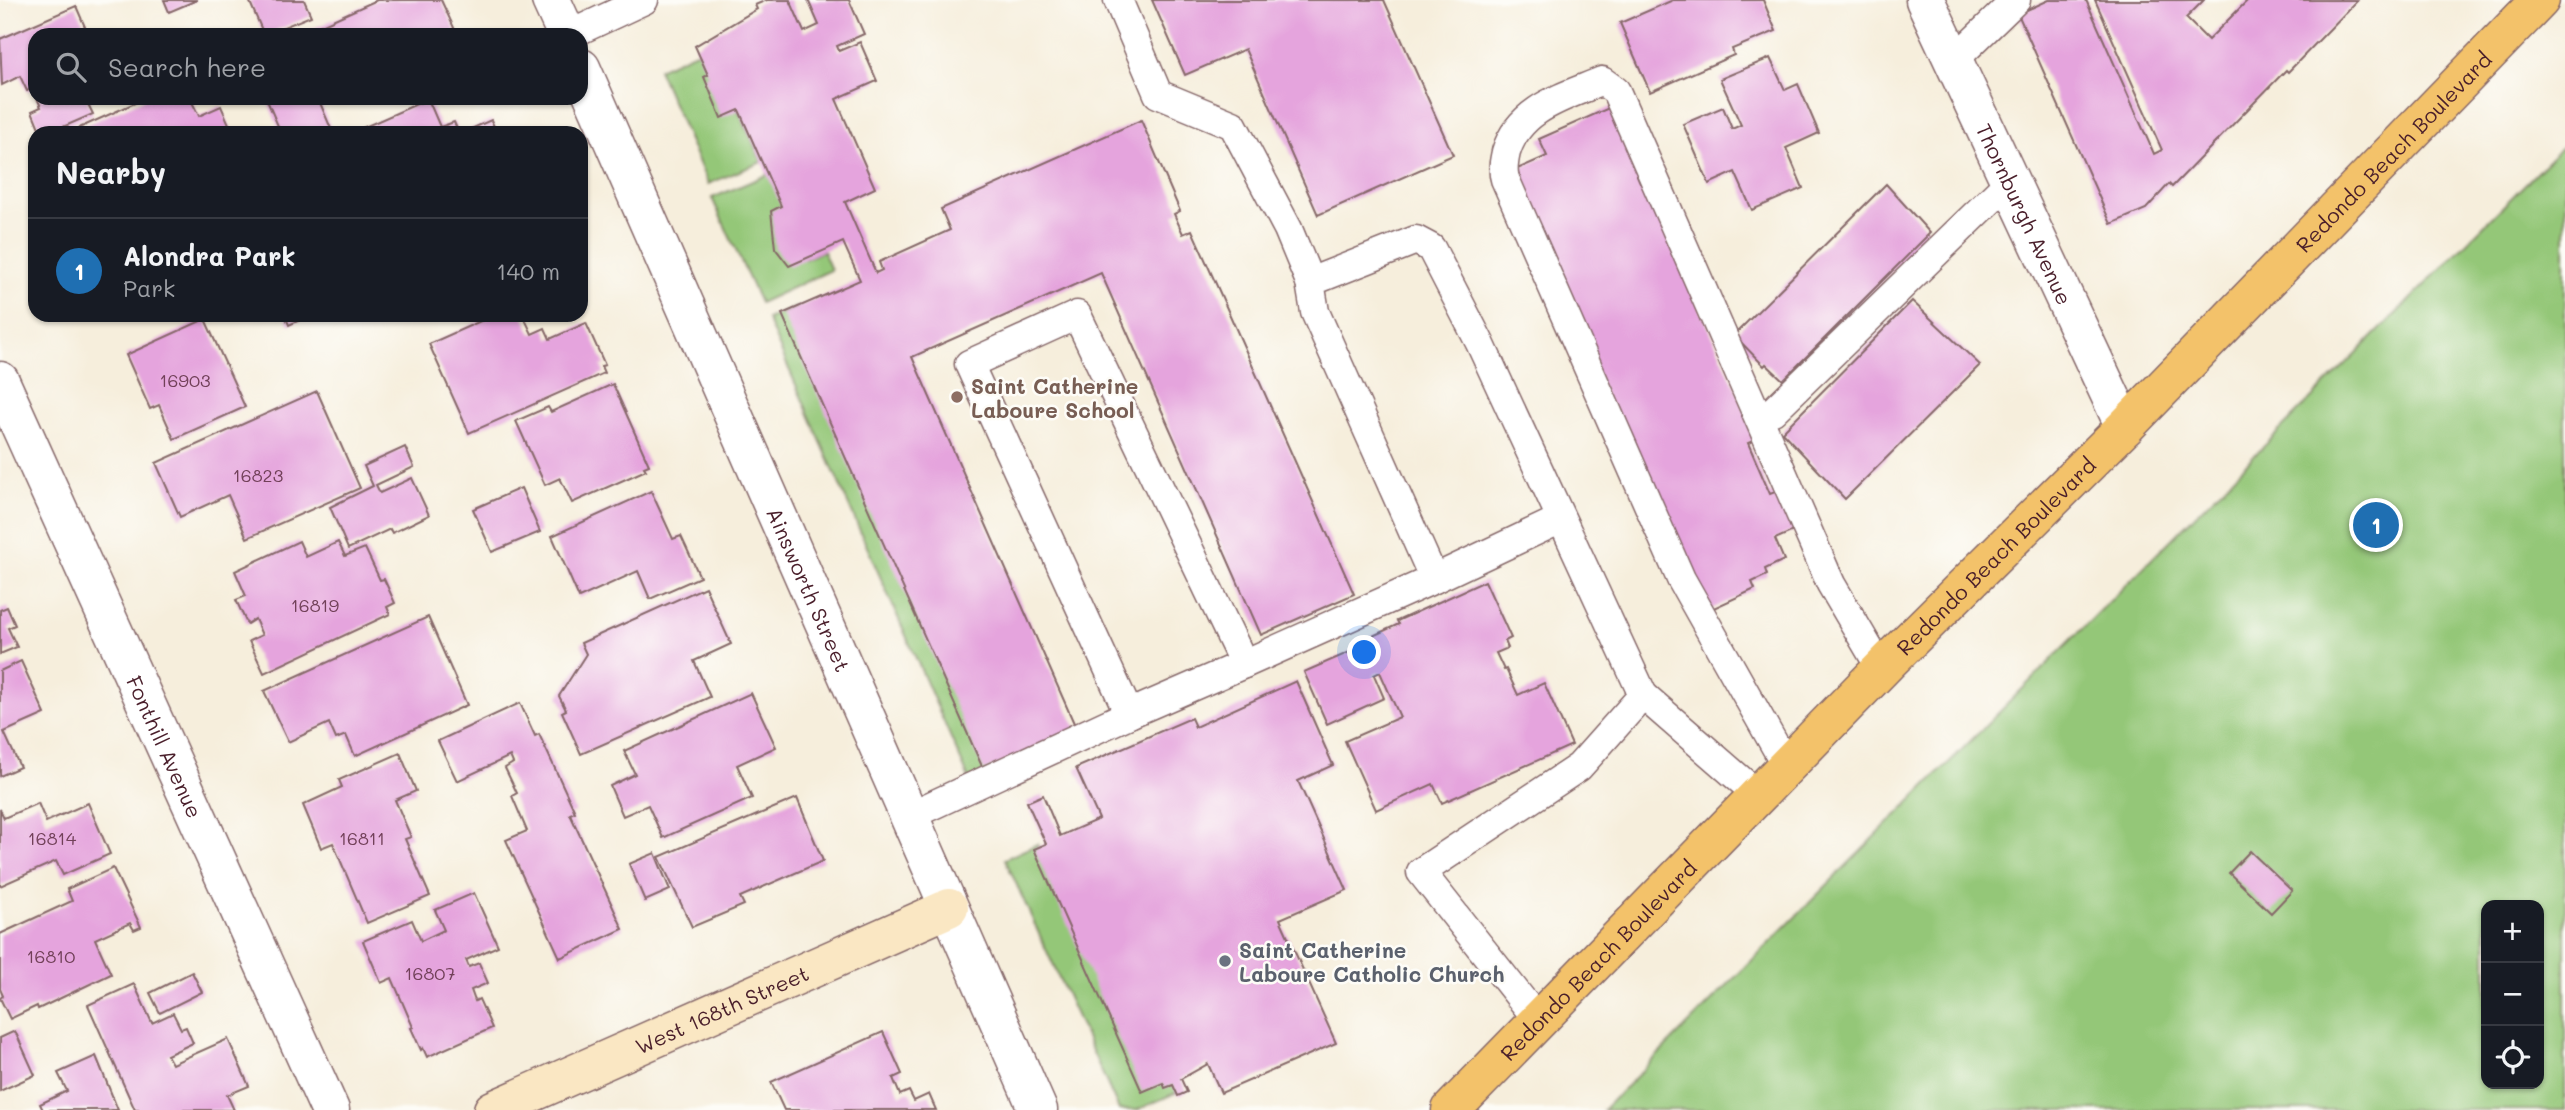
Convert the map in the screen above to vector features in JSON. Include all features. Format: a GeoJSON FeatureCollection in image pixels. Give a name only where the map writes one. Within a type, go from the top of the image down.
{"type":"FeatureCollection","features":[{"type":"Feature","properties":{"kind":"main road","name":"Redondo Beach Boulevard"},"geometry":{"type":"LineString","coordinates":[[1451,1110],[1786,765],[2125,426],[2540,0]]}},
{"type":"Feature","properties":{"kind":"street"},"geometry":{"type":"LineString","coordinates":[[551,0],[565,28]]}},
{"type":"Feature","properties":{"kind":"street","name":"Thornburgh Avenue"},"geometry":{"type":"LineString","coordinates":[[1925,0],[2125,426]]}},
{"type":"Feature","properties":{"kind":"street","name":"Ainsworth Street"},"geometry":{"type":"LineString","coordinates":[[588,84],[1038,1110]]}},
{"type":"Feature","properties":{"kind":"street","name":"Fonthill Avenue"},"geometry":{"type":"LineString","coordinates":[[0,381],[330,1110]]}},
{"type":"Feature","properties":{"kind":"street","name":"West 168th Street"},"geometry":{"type":"LineString","coordinates":[[493,1110],[949,908]]}},
{"type":"Feature","properties":{"kind":"lane"},"geometry":{"type":"LineString","coordinates":[[583,28],[645,0]]}},
{"type":"Feature","properties":{"kind":"lane"},"geometry":{"type":"LineString","coordinates":[[1118,0],[1158,94],[1233,125],[1288,229],[1310,282],[1315,312],[1434,579]]}},
{"type":"Feature","properties":{"kind":"lane"},"geometry":{"type":"LineString","coordinates":[[1954,61],[2016,0]]}},
{"type":"Feature","properties":{"kind":"lane"},"geometry":{"type":"LineString","coordinates":[[1786,765],[1681,579],[1505,179],[1505,157],[1512,137],[1530,115],[1547,104],[1602,82],[1616,91],[1832,584],[1881,669]]}},
{"type":"Feature","properties":{"kind":"lane"},"geometry":{"type":"LineString","coordinates":[[1773,411],[2010,181]]}},
{"type":"Feature","properties":{"kind":"lane"},"geometry":{"type":"LineString","coordinates":[[1310,282],[1416,240],[1432,248],[1643,695],[1758,795]]}},
{"type":"Feature","properties":{"kind":"lane"},"geometry":{"type":"LineString","coordinates":[[1129,714],[969,364],[1077,315],[1244,664]]}},
{"type":"Feature","properties":{"kind":"lane"},"geometry":{"type":"LineString","coordinates":[[909,816],[1561,519]]}},
{"type":"Feature","properties":{"kind":"lane"},"geometry":{"type":"LineString","coordinates":[[1538,1020],[1421,872],[1579,767],[1643,695]]}},
{"type":"Feature","properties":{"kind":"green space"},"geometry":{"type":"Polygon","coordinates":[[[709,46],[762,162],[708,184],[658,69],[709,46]]]}},
{"type":"Feature","properties":{"kind":"green space"},"geometry":{"type":"Polygon","coordinates":[[[2565,144],[2565,1110],[1603,1110],[2565,144]]]}},
{"type":"Feature","properties":{"kind":"green space"},"geometry":{"type":"Polygon","coordinates":[[[788,166],[805,259],[823,251],[831,270],[760,303],[712,198],[788,166]]]}},
{"type":"Feature","properties":{"kind":"green space"},"geometry":{"type":"Polygon","coordinates":[[[797,307],[1002,773],[972,786],[767,319],[797,307]]]}},
{"type":"Feature","properties":{"kind":"green space"},"geometry":{"type":"Polygon","coordinates":[[[1037,844],[1144,1084],[1171,1071],[1180,1091],[1137,1110],[1119,1110],[1005,859],[1037,844]]]}},
{"type":"Feature","properties":{"kind":"building"},"geometry":{"type":"Polygon","coordinates":[[[164,0],[197,0],[169,12],[164,0]]]}},
{"type":"Feature","properties":{"kind":"building"},"geometry":{"type":"Polygon","coordinates":[[[249,0],[304,0],[311,16],[281,28],[261,28],[249,0]]]}},
{"type":"Feature","properties":{"kind":"building"},"geometry":{"type":"Polygon","coordinates":[[[377,0],[441,0],[454,28],[315,28],[377,0]]]}},
{"type":"Feature","properties":{"kind":"building"},"geometry":{"type":"Polygon","coordinates":[[[767,0],[790,0],[804,32],[819,25],[808,0],[849,0],[864,34],[837,46],[839,51],[860,42],[877,81],[836,99],[875,188],[845,202],[876,273],[882,270],[879,262],[950,230],[941,209],[1141,120],[1180,211],[1174,214],[1183,234],[1192,230],[1354,594],[1261,635],[1101,273],[912,357],[1077,730],[984,771],[782,314],[860,280],[843,242],[789,266],[775,248],[771,211],[781,206],[739,110],[721,118],[704,77],[708,75],[695,46],[757,9],[755,5],[767,0]]]}},
{"type":"Feature","properties":{"kind":"building"},"geometry":{"type":"Polygon","coordinates":[[[1152,0],[1384,0],[1453,155],[1318,215],[1245,49],[1185,75],[1152,0]]]}},
{"type":"Feature","properties":{"kind":"building"},"geometry":{"type":"Polygon","coordinates":[[[1673,0],[1763,0],[1776,31],[1732,49],[1734,55],[1650,92],[1620,23],[1673,0]]]}},
{"type":"Feature","properties":{"kind":"building"},"geometry":{"type":"Polygon","coordinates":[[[2049,0],[2086,0],[2154,154],[2162,150],[2095,0],[2204,0],[2186,18],[2208,40],[2248,0],[2358,0],[2172,187],[2169,184],[2146,209],[2111,224],[2018,14],[2049,0]]]}},
{"type":"Feature","properties":{"kind":"building"},"geometry":{"type":"Polygon","coordinates":[[[76,6],[85,28],[28,28],[27,91],[20,76],[2,85],[0,39],[76,6]]]}},
{"type":"Feature","properties":{"kind":"building"},"geometry":{"type":"Polygon","coordinates":[[[1770,58],[1785,90],[1798,84],[1819,133],[1786,148],[1803,188],[1752,210],[1735,172],[1709,184],[1683,124],[1723,107],[1732,129],[1741,125],[1720,79],[1770,58]]]}},
{"type":"Feature","properties":{"kind":"building"},"geometry":{"type":"Polygon","coordinates":[[[40,105],[88,105],[93,114],[65,126],[38,126],[32,111],[41,107],[40,105]]]}},
{"type":"Feature","properties":{"kind":"building"},"geometry":{"type":"Polygon","coordinates":[[[130,105],[194,105],[199,116],[221,106],[230,126],[84,126],[130,105]]]}},
{"type":"Feature","properties":{"kind":"building"},"geometry":{"type":"Polygon","coordinates":[[[269,105],[321,105],[330,126],[278,126],[269,105]]]}},
{"type":"Feature","properties":{"kind":"building"},"geometry":{"type":"Polygon","coordinates":[[[414,105],[431,105],[440,126],[367,126],[414,105]]]}},
{"type":"Feature","properties":{"kind":"building"},"geometry":{"type":"Polygon","coordinates":[[[1611,107],[1758,439],[1748,443],[1770,494],[1783,489],[1800,528],[1775,539],[1784,560],[1765,569],[1767,575],[1752,582],[1755,589],[1703,613],[1506,174],[1547,156],[1539,139],[1611,107]]]}},
{"type":"Feature","properties":{"kind":"building"},"geometry":{"type":"Polygon","coordinates":[[[491,120],[494,126],[478,126],[491,120]]]}},
{"type":"Feature","properties":{"kind":"building"},"geometry":{"type":"Polygon","coordinates":[[[1886,184],[1930,233],[1783,380],[1766,364],[1764,366],[1734,335],[1886,184]]]}},
{"type":"Feature","properties":{"kind":"building"},"geometry":{"type":"Polygon","coordinates":[[[1912,301],[1980,365],[1845,499],[1782,432],[1912,301]]]}},
{"type":"Feature","properties":{"kind":"building"},"geometry":{"type":"Polygon","coordinates":[[[198,322],[206,322],[245,407],[174,439],[159,405],[150,409],[126,355],[198,322]]]}},
{"type":"Feature","properties":{"kind":"building"},"geometry":{"type":"Polygon","coordinates":[[[478,322],[526,322],[532,334],[545,328],[550,339],[586,323],[605,365],[601,366],[604,373],[469,433],[429,344],[478,322]]]}},
{"type":"Feature","properties":{"kind":"building"},"geometry":{"type":"Polygon","coordinates":[[[613,384],[649,465],[644,467],[646,470],[572,503],[560,478],[545,485],[516,421],[548,407],[551,412],[613,384]]]}},
{"type":"Feature","properties":{"kind":"building"},"geometry":{"type":"Polygon","coordinates":[[[317,391],[360,488],[247,538],[228,495],[180,517],[156,463],[317,391]]]}},
{"type":"Feature","properties":{"kind":"building"},"geometry":{"type":"Polygon","coordinates":[[[405,447],[414,467],[376,485],[380,493],[412,478],[429,515],[392,533],[390,529],[348,549],[330,507],[373,486],[364,466],[405,447]]]}},
{"type":"Feature","properties":{"kind":"building"},"geometry":{"type":"Polygon","coordinates":[[[521,488],[540,532],[492,552],[473,509],[521,488]]]}},
{"type":"Feature","properties":{"kind":"building"},"geometry":{"type":"Polygon","coordinates":[[[651,491],[673,539],[681,536],[700,577],[650,599],[638,571],[579,598],[552,536],[651,491]]]}},
{"type":"Feature","properties":{"kind":"building"},"geometry":{"type":"Polygon","coordinates":[[[299,541],[306,557],[338,542],[345,556],[365,548],[380,580],[384,579],[395,603],[387,607],[390,614],[264,673],[249,641],[262,635],[255,619],[247,624],[236,600],[246,596],[235,571],[299,541]]]}},
{"type":"Feature","properties":{"kind":"building"},"geometry":{"type":"Polygon","coordinates":[[[1485,581],[1511,638],[1505,641],[1508,648],[1496,653],[1504,670],[1506,669],[1518,695],[1544,683],[1572,745],[1442,803],[1433,784],[1376,810],[1345,741],[1400,717],[1380,672],[1374,675],[1384,698],[1327,724],[1304,672],[1357,649],[1355,644],[1399,624],[1397,621],[1485,581]]]}},
{"type":"Feature","properties":{"kind":"building"},"geometry":{"type":"Polygon","coordinates":[[[705,587],[731,644],[694,661],[710,697],[581,754],[562,712],[566,710],[559,696],[586,654],[581,643],[705,587]]]}},
{"type":"Feature","properties":{"kind":"building"},"geometry":{"type":"Polygon","coordinates":[[[7,607],[15,625],[8,628],[17,647],[0,654],[0,610],[7,607]]]}},
{"type":"Feature","properties":{"kind":"building"},"geometry":{"type":"Polygon","coordinates":[[[428,617],[467,705],[355,756],[346,735],[336,739],[329,723],[288,742],[264,691],[428,617]]]}},
{"type":"Feature","properties":{"kind":"building"},"geometry":{"type":"Polygon","coordinates":[[[21,661],[45,714],[4,732],[20,767],[0,776],[0,671],[21,661]]]}},
{"type":"Feature","properties":{"kind":"building"},"geometry":{"type":"Polygon","coordinates":[[[1296,681],[1333,765],[1298,781],[1347,890],[1280,919],[1336,1043],[1221,1093],[1208,1064],[1181,1079],[1187,1092],[1178,1096],[1173,1085],[1165,1088],[1163,1083],[1142,1092],[1034,849],[1046,844],[1027,802],[1043,795],[1060,836],[1099,819],[1076,768],[1191,718],[1195,727],[1296,681]]]}},
{"type":"Feature","properties":{"kind":"building"},"geometry":{"type":"Polygon","coordinates":[[[751,693],[776,747],[737,765],[752,798],[663,838],[648,805],[623,816],[610,786],[635,774],[624,751],[751,693]]]}},
{"type":"Feature","properties":{"kind":"building"},"geometry":{"type":"Polygon","coordinates":[[[520,703],[535,736],[539,734],[575,812],[570,814],[623,929],[560,958],[506,840],[527,831],[512,796],[517,793],[505,768],[513,763],[510,756],[457,781],[438,741],[520,703]]]}},
{"type":"Feature","properties":{"kind":"building"},"geometry":{"type":"Polygon","coordinates":[[[400,753],[416,791],[395,800],[411,837],[405,839],[430,896],[367,923],[333,843],[321,848],[303,805],[342,787],[339,780],[400,753]]]}},
{"type":"Feature","properties":{"kind":"building"},"geometry":{"type":"Polygon","coordinates":[[[797,798],[823,861],[740,897],[744,905],[692,927],[659,857],[797,798]]]}},
{"type":"Feature","properties":{"kind":"building"},"geometry":{"type":"Polygon","coordinates":[[[38,803],[46,822],[88,803],[110,854],[63,875],[56,861],[0,886],[0,809],[4,818],[38,803]]]}},
{"type":"Feature","properties":{"kind":"building"},"geometry":{"type":"Polygon","coordinates":[[[2250,851],[2292,891],[2271,913],[2229,873],[2250,851]]]}},
{"type":"Feature","properties":{"kind":"building"},"geometry":{"type":"Polygon","coordinates":[[[655,853],[670,890],[645,901],[629,864],[655,853]]]}},
{"type":"Feature","properties":{"kind":"building"},"geometry":{"type":"Polygon","coordinates":[[[113,868],[141,927],[134,930],[130,923],[95,939],[111,974],[38,1009],[37,1006],[10,1019],[0,998],[3,996],[0,989],[0,934],[72,901],[67,889],[113,868]]]}},
{"type":"Feature","properties":{"kind":"building"},"geometry":{"type":"Polygon","coordinates":[[[474,893],[498,946],[466,960],[469,967],[479,963],[488,983],[471,990],[475,1001],[479,999],[492,1028],[427,1057],[411,1028],[413,1027],[392,978],[381,983],[363,941],[412,920],[421,941],[444,930],[435,910],[474,893]]]}},
{"type":"Feature","properties":{"kind":"building"},"geometry":{"type":"Polygon","coordinates":[[[192,972],[202,992],[160,1013],[150,993],[192,972]]]}},
{"type":"Feature","properties":{"kind":"building"},"geometry":{"type":"Polygon","coordinates":[[[134,984],[152,1023],[173,1013],[181,1029],[186,1027],[193,1043],[167,1055],[172,1064],[228,1039],[249,1086],[227,1095],[234,1110],[135,1110],[88,1005],[134,984]]]}},
{"type":"Feature","properties":{"kind":"building"},"geometry":{"type":"Polygon","coordinates":[[[15,1031],[35,1075],[0,1091],[0,1038],[15,1031]]]}},
{"type":"Feature","properties":{"kind":"building"},"geometry":{"type":"Polygon","coordinates":[[[883,1032],[902,1074],[893,1078],[900,1095],[909,1091],[914,1101],[929,1094],[936,1110],[784,1110],[771,1082],[883,1032]]]}},
{"type":"Feature","properties":{"kind":"building"},"geometry":{"type":"Polygon","coordinates":[[[96,1056],[118,1110],[43,1110],[40,1104],[67,1091],[58,1073],[96,1056]]]}},
{"type":"Feature","properties":{"kind":"place","name":"Saint Catherine Laboure School"},"geometry":{"type":"Point","coordinates":[957,397]}},
{"type":"Feature","properties":{"kind":"place","name":"Alondra Park"},"geometry":{"type":"Point","coordinates":[2376,525]}},
{"type":"Feature","properties":{"kind":"place","name":"Saint Catherine Laboure Catholic Church"},"geometry":{"type":"Point","coordinates":[1225,961]}}]}
